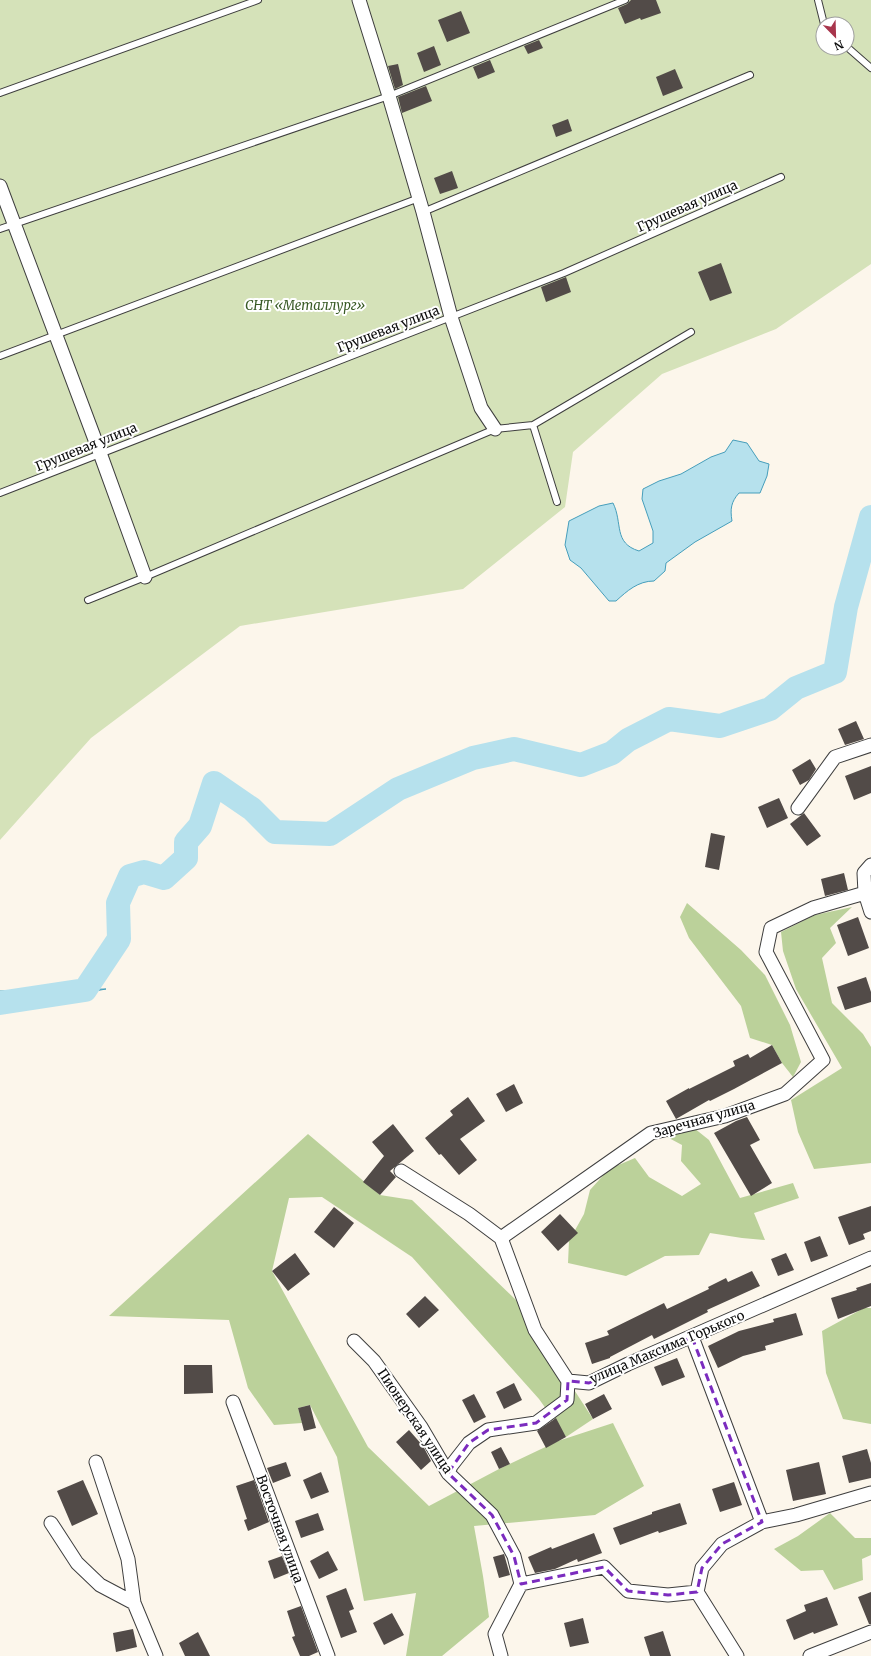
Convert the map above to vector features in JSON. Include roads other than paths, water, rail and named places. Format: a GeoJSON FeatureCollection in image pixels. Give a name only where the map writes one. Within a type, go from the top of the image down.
{"type":"FeatureCollection","features":[{"type":"Feature","properties":{"kind":"street"},"geometry":{"type":"LineString","coordinates":[[359,0],[419,198],[450,317],[481,408],[494,429]]}},
{"type":"Feature","properties":{"kind":"street"},"geometry":{"type":"LineString","coordinates":[[0,186],[145,577]]}},
{"type":"Feature","properties":{"kind":"street"},"geometry":{"type":"LineString","coordinates":[[798,808],[835,757],[871,745]]}},
{"type":"Feature","properties":{"kind":"street"},"geometry":{"type":"LineString","coordinates":[[871,865],[864,873],[864,893],[871,912]]}},
{"type":"Feature","properties":{"kind":"street","name":"Заречная улица"},"geometry":{"type":"LineString","coordinates":[[501,1238],[650,1133],[724,1116],[785,1094],[823,1060],[766,952],[771,928],[813,908],[864,893]]}},
{"type":"Feature","properties":{"kind":"street"},"geometry":{"type":"LineString","coordinates":[[401,1170],[470,1214],[501,1238],[535,1330],[568,1381],[567,1400],[536,1423],[488,1430],[469,1443],[451,1466],[448,1473]]}},
{"type":"Feature","properties":{"kind":"street","name":"улица Максима Горького"},"geometry":{"type":"LineString","coordinates":[[568,1381],[589,1383],[628,1364],[871,1258]]}},
{"type":"Feature","properties":{"kind":"street"},"geometry":{"type":"LineString","coordinates":[[692,1337],[762,1522]]}},
{"type":"Feature","properties":{"kind":"street","name":"Пионерская улица"},"geometry":{"type":"LineString","coordinates":[[354,1341],[374,1361],[421,1427],[448,1473],[492,1515],[514,1556],[521,1584]]}},
{"type":"Feature","properties":{"kind":"street","name":"Восточная улица"},"geometry":{"type":"LineString","coordinates":[[233,1402],[328,1656]]}},
{"type":"Feature","properties":{"kind":"street"},"geometry":{"type":"LineString","coordinates":[[96,1462],[128,1559],[134,1603],[156,1656]]}},
{"type":"Feature","properties":{"kind":"street"},"geometry":{"type":"LineString","coordinates":[[737,1656],[697,1592],[702,1568],[722,1544],[762,1522],[796,1515],[871,1493]]}},
{"type":"Feature","properties":{"kind":"street"},"geometry":{"type":"LineString","coordinates":[[51,1523],[77,1563],[100,1584],[134,1603]]}},
{"type":"Feature","properties":{"kind":"street"},"geometry":{"type":"LineString","coordinates":[[501,1656],[495,1634],[521,1584],[604,1567],[628,1590],[668,1595],[697,1592]]}},
{"type":"Feature","properties":{"kind":"street"},"geometry":{"type":"LineString","coordinates":[[810,1656],[871,1632]]}},
{"type":"Feature","properties":{"kind":"lane"},"geometry":{"type":"LineString","coordinates":[[0,93],[258,0]]}},
{"type":"Feature","properties":{"kind":"lane"},"geometry":{"type":"LineString","coordinates":[[0,229],[389,96],[625,0]]}},
{"type":"Feature","properties":{"kind":"lane"},"geometry":{"type":"LineString","coordinates":[[818,0],[822,16]]}},
{"type":"Feature","properties":{"kind":"lane"},"geometry":{"type":"LineString","coordinates":[[855,54],[871,68]]}},
{"type":"Feature","properties":{"kind":"lane"},"geometry":{"type":"LineString","coordinates":[[423,212],[750,75]]}},
{"type":"Feature","properties":{"kind":"lane","name":"Грушевая улица"},"geometry":{"type":"LineString","coordinates":[[0,493],[564,273],[781,177]]}},
{"type":"Feature","properties":{"kind":"lane"},"geometry":{"type":"LineString","coordinates":[[0,356],[419,198]]}},
{"type":"Feature","properties":{"kind":"lane"},"geometry":{"type":"LineString","coordinates":[[88,600],[494,429],[533,425],[691,332]]}},
{"type":"Feature","properties":{"kind":"lane"},"geometry":{"type":"LineString","coordinates":[[533,425],[557,502]]}},
{"type":"Feature","properties":{"kind":"water"},"geometry":{"type":"Polygon","coordinates":[[[733,440],[747,443],[759,461],[769,464],[767,476],[760,493],[739,493],[734,499],[732,506],[732,521],[695,542],[666,563],[665,571],[654,581],[648,581],[638,585],[629,590],[616,601],[609,601],[581,568],[570,560],[565,545],[569,521],[599,506],[613,503],[622,538],[625,543],[639,551],[653,543],[653,531],[642,499],[643,489],[659,481],[681,474],[711,457],[725,452],[733,440]]]}},
{"type":"Feature","properties":{"kind":"water"},"geometry":{"type":"Polygon","coordinates":[[[106,989],[0,1008],[0,991],[106,989]]]}},
{"type":"Feature","properties":{"kind":"waterway"},"geometry":{"type":"LineString","coordinates":[[0,1003],[85,990],[119,939],[118,903],[130,876],[144,872],[164,878],[186,858],[186,842],[200,826],[214,783],[252,809],[275,832],[330,834],[398,789],[473,758],[514,749],[581,765],[612,753],[628,740],[669,719],[720,726],[770,709],[796,688],[835,672],[846,607],[871,517]]}},
{"type":"Feature","properties":{"kind":"park label","name":"СНТ «Металлург»"},"geometry":{"type":"Point","coordinates":[305,305]}}]}
